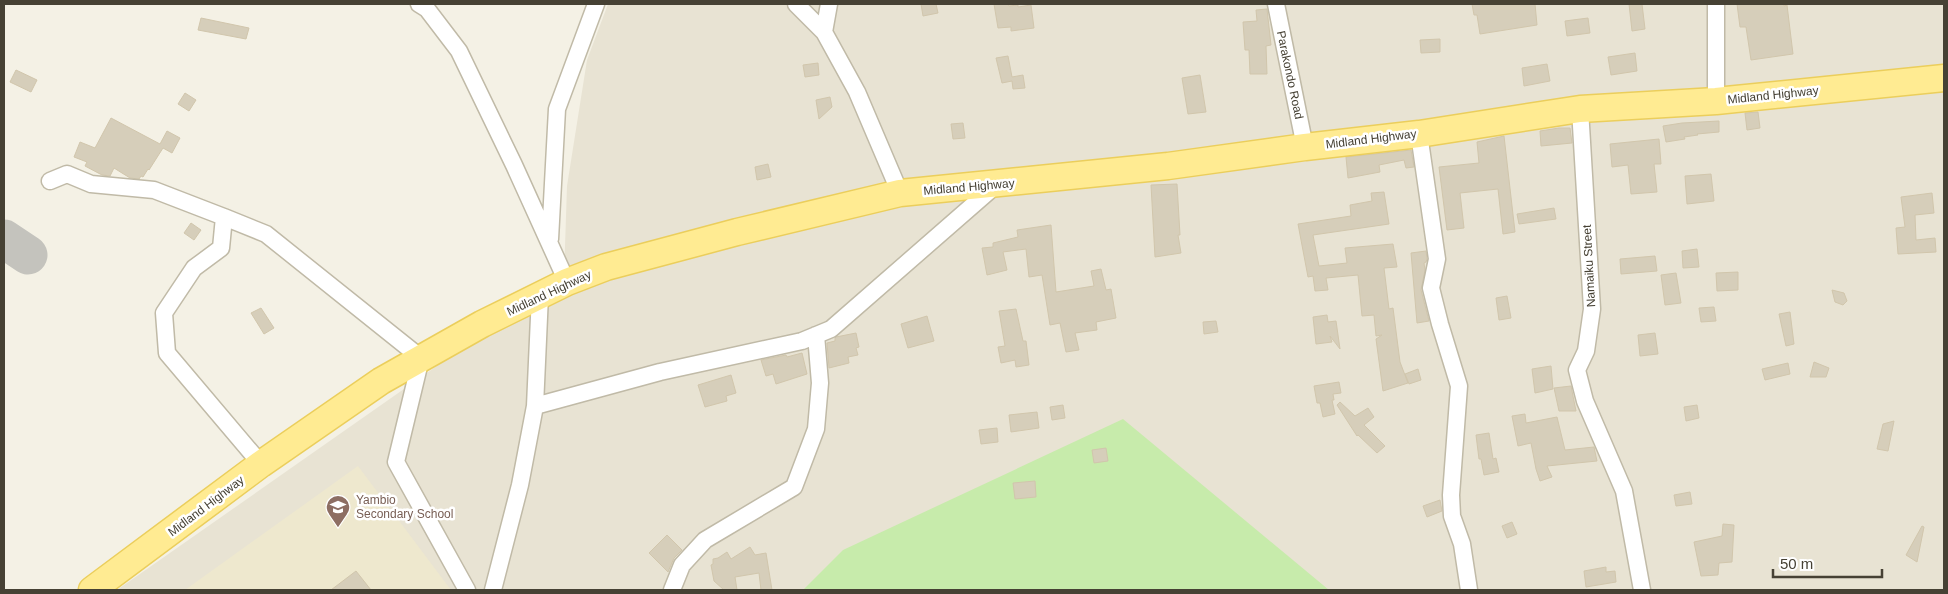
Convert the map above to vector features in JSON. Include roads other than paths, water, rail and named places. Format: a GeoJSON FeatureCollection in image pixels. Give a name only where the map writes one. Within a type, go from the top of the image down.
{"type":"FeatureCollection","features":[{"type":"Feature","properties":{"kind":"main road","name":"Midland Highway"},"geometry":{"type":"LineString","coordinates":[[92,590],[261,464],[381,381],[482,324],[567,282],[606,267],[718,237],[900,193],[996,185],[1168,166],[1305,146],[1419,134],[1580,109],[1716,101],[1944,78]]}},
{"type":"Feature","properties":{"kind":"street"},"geometry":{"type":"LineString","coordinates":[[550,244],[557,109],[596,4]]}},
{"type":"Feature","properties":{"kind":"street"},"geometry":{"type":"LineString","coordinates":[[796,4],[824,32],[857,92],[900,193]]}},
{"type":"Feature","properties":{"kind":"street"},"geometry":{"type":"LineString","coordinates":[[824,32],[828,4]]}},
{"type":"Feature","properties":{"kind":"street","name":"Parakondo Road"},"geometry":{"type":"LineString","coordinates":[[1276,4],[1305,146]]}},
{"type":"Feature","properties":{"kind":"street"},"geometry":{"type":"LineString","coordinates":[[1716,4],[1716,101]]}},
{"type":"Feature","properties":{"kind":"street"},"geometry":{"type":"LineString","coordinates":[[423,6],[460,51],[567,282]]}},
{"type":"Feature","properties":{"kind":"street","name":"Namaiku Street"},"geometry":{"type":"LineString","coordinates":[[1580,109],[1592,309],[1586,351],[1578,370],[1585,402],[1624,491],[1642,590]]}},
{"type":"Feature","properties":{"kind":"street"},"geometry":{"type":"LineString","coordinates":[[1419,134],[1438,258],[1431,288],[1459,386],[1451,495],[1452,516],[1462,544],[1469,590]]}},
{"type":"Feature","properties":{"kind":"street"},"geometry":{"type":"LineString","coordinates":[[50,181],[67,174],[91,184],[154,190],[266,234],[421,358],[396,462],[467,590]]}},
{"type":"Feature","properties":{"kind":"street"},"geometry":{"type":"LineString","coordinates":[[536,406],[660,372],[802,340],[831,329],[996,185]]}},
{"type":"Feature","properties":{"kind":"street"},"geometry":{"type":"LineString","coordinates":[[224,217],[221,248],[194,268],[164,313],[167,353],[261,464]]}},
{"type":"Feature","properties":{"kind":"street"},"geometry":{"type":"LineString","coordinates":[[493,590],[520,485],[536,406],[540,295]]}},
{"type":"Feature","properties":{"kind":"street"},"geometry":{"type":"LineString","coordinates":[[672,590],[682,565],[705,540],[794,487],[816,429],[820,383],[816,335]]}},
{"type":"Feature","properties":{"kind":"place","name":"Yambio Secondary School"},"geometry":{"type":"Point","coordinates":[338,528]}}]}
